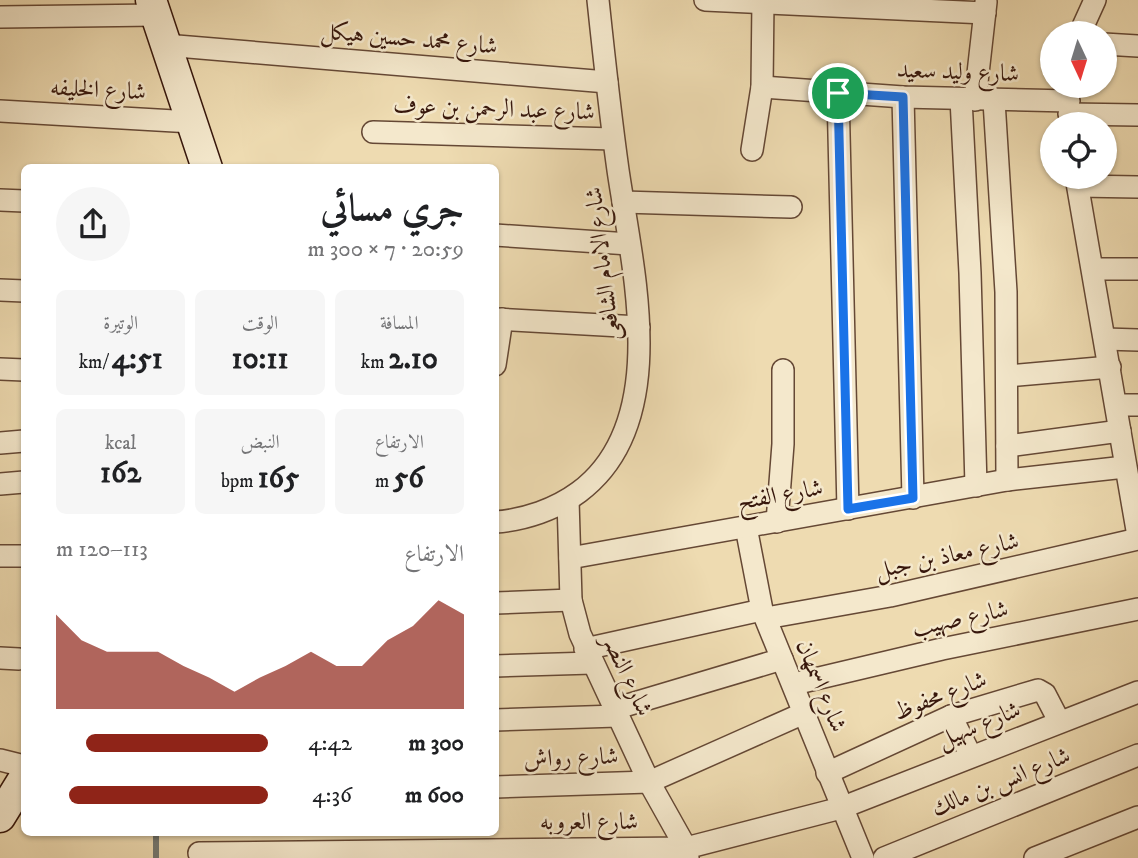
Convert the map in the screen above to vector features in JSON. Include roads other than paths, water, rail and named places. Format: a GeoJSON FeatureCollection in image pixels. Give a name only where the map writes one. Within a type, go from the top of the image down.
{"type":"FeatureCollection","features":[{"type":"Feature","properties":{"kind":"street","name":"شارع الامام الشافعى"},"geometry":{"type":"LineString","coordinates":[[499,521],[538,514],[568,500],[590,484],[621,440],[635,389],[639,327],[597,0]]}},
{"type":"Feature","properties":{"kind":"street"},"geometry":{"type":"LineString","coordinates":[[705,0],[986,7],[976,100],[970,273],[976,485]]}},
{"type":"Feature","properties":{"kind":"street"},"geometry":{"type":"LineString","coordinates":[[1085,21],[1095,0]]}},
{"type":"Feature","properties":{"kind":"street"},"geometry":{"type":"LineString","coordinates":[[752,150],[762,87],[763,1]]}},
{"type":"Feature","properties":{"kind":"street"},"geometry":{"type":"LineString","coordinates":[[0,17],[154,8],[206,164]]}},
{"type":"Feature","properties":{"kind":"street","name":"شارع محمد حسين هيكل"},"geometry":{"type":"LineString","coordinates":[[166,45],[607,82]]}},
{"type":"Feature","properties":{"kind":"street"},"geometry":{"type":"LineString","coordinates":[[1117,45],[1138,47]]}},
{"type":"Feature","properties":{"kind":"street","name":"شارع وليد سعيد"},"geometry":{"type":"LineString","coordinates":[[762,87],[1069,106],[1138,115]]}},
{"type":"Feature","properties":{"kind":"street"},"geometry":{"type":"LineString","coordinates":[[838,93],[848,509]]}},
{"type":"Feature","properties":{"kind":"street"},"geometry":{"type":"LineString","coordinates":[[903,97],[913,498]]}},
{"type":"Feature","properties":{"kind":"street"},"geometry":{"type":"LineString","coordinates":[[976,100],[1005,265],[1007,480]]}},
{"type":"Feature","properties":{"kind":"street","name":"شارع الخليفه"},"geometry":{"type":"LineString","coordinates":[[0,111],[192,122]]}},
{"type":"Feature","properties":{"kind":"street","name":"شارع عبد الرحمن بن عوف"},"geometry":{"type":"LineString","coordinates":[[373,132],[613,139]]}},
{"type":"Feature","properties":{"kind":"street"},"geometry":{"type":"LineString","coordinates":[[1117,185],[1138,187]]}},
{"type":"Feature","properties":{"kind":"street"},"geometry":{"type":"LineString","coordinates":[[1078,189],[1126,449],[1137,529]]}},
{"type":"Feature","properties":{"kind":"street"},"geometry":{"type":"LineString","coordinates":[[0,200],[21,201]]}},
{"type":"Feature","properties":{"kind":"street"},"geometry":{"type":"LineString","coordinates":[[623,202],[792,207]]}},
{"type":"Feature","properties":{"kind":"street"},"geometry":{"type":"LineString","coordinates":[[499,235],[629,244]]}},
{"type":"Feature","properties":{"kind":"street"},"geometry":{"type":"LineString","coordinates":[[1093,269],[1138,270]]}},
{"type":"Feature","properties":{"kind":"street"},"geometry":{"type":"LineString","coordinates":[[0,290],[21,291]]}},
{"type":"Feature","properties":{"kind":"street"},"geometry":{"type":"LineString","coordinates":[[499,319],[639,327]]}},
{"type":"Feature","properties":{"kind":"street"},"geometry":{"type":"LineString","coordinates":[[1105,340],[1138,340]]}},
{"type":"Feature","properties":{"kind":"street"},"geometry":{"type":"LineString","coordinates":[[1008,376],[1110,367]]}},
{"type":"Feature","properties":{"kind":"street"},"geometry":{"type":"LineString","coordinates":[[0,369],[21,370]]}},
{"type":"Feature","properties":{"kind":"street"},"geometry":{"type":"LineString","coordinates":[[777,522],[783,444],[783,370]]}},
{"type":"Feature","properties":{"kind":"street"},"geometry":{"type":"LineString","coordinates":[[1116,405],[1138,405]]}},
{"type":"Feature","properties":{"kind":"street"},"geometry":{"type":"LineString","coordinates":[[0,443],[21,441]]}},
{"type":"Feature","properties":{"kind":"street"},"geometry":{"type":"LineString","coordinates":[[1007,446],[1126,449]]}},
{"type":"Feature","properties":{"kind":"street","name":"شارع الفتح"},"geometry":{"type":"LineString","coordinates":[[570,558],[1007,480],[1126,449]]}},
{"type":"Feature","properties":{"kind":"street"},"geometry":{"type":"LineString","coordinates":[[0,484],[21,482]]}},
{"type":"Feature","properties":{"kind":"street","name":"شارع النصر"},"geometry":{"type":"LineString","coordinates":[[568,500],[571,600],[589,656],[649,782],[687,853]]}},
{"type":"Feature","properties":{"kind":"street","name":"شارع اسمهان"},"geometry":{"type":"LineString","coordinates":[[746,527],[764,614],[863,858]]}},
{"type":"Feature","properties":{"kind":"street","name":"شارع معاذ بن جبل"},"geometry":{"type":"LineString","coordinates":[[499,666],[589,656],[764,614],[902,593],[1137,529]]}},
{"type":"Feature","properties":{"kind":"street"},"geometry":{"type":"LineString","coordinates":[[0,556],[21,556]]}},
{"type":"Feature","properties":{"kind":"street"},"geometry":{"type":"LineString","coordinates":[[499,603],[571,600]]}},
{"type":"Feature","properties":{"kind":"street","name":"شارع صهيب"},"geometry":{"type":"LineString","coordinates":[[794,684],[942,649],[1138,609]]}},
{"type":"Feature","properties":{"kind":"street"},"geometry":{"type":"LineString","coordinates":[[499,720],[615,712],[782,659]]}},
{"type":"Feature","properties":{"kind":"street","name":"شارع محفوظ"},"geometry":{"type":"LineString","coordinates":[[827,773],[951,716],[1042,690],[1059,721]]}},
{"type":"Feature","properties":{"kind":"street","name":"شارع سهيل"},"geometry":{"type":"LineString","coordinates":[[687,853],[841,808],[1138,692]]}},
{"type":"Feature","properties":{"kind":"street"},"geometry":{"type":"LineString","coordinates":[[649,782],[804,713]]}},
{"type":"Feature","properties":{"kind":"street"},"geometry":{"type":"LineString","coordinates":[[951,716],[971,756]]}},
{"type":"Feature","properties":{"kind":"street","name":"شارع انس بن مالك"},"geometry":{"type":"LineString","coordinates":[[884,858],[1138,755]]}},
{"type":"Feature","properties":{"kind":"street"},"geometry":{"type":"LineString","coordinates":[[0,760],[21,765]]}},
{"type":"Feature","properties":{"kind":"street","name":"شارع رواش"},"geometry":{"type":"LineString","coordinates":[[499,786],[649,782]]}},
{"type":"Feature","properties":{"kind":"street"},"geometry":{"type":"LineString","coordinates":[[0,817],[21,783]]}},
{"type":"Feature","properties":{"kind":"street"},"geometry":{"type":"LineString","coordinates":[[1035,858],[1138,817]]}},
{"type":"Feature","properties":{"kind":"street","name":"شارع العروبه"},"geometry":{"type":"LineString","coordinates":[[199,848],[262,855],[367,847],[687,853]]}},
{"type":"Feature","properties":{"kind":"waterway"},"geometry":{"type":"LineString","coordinates":[[156,836],[156,858]]}}]}
